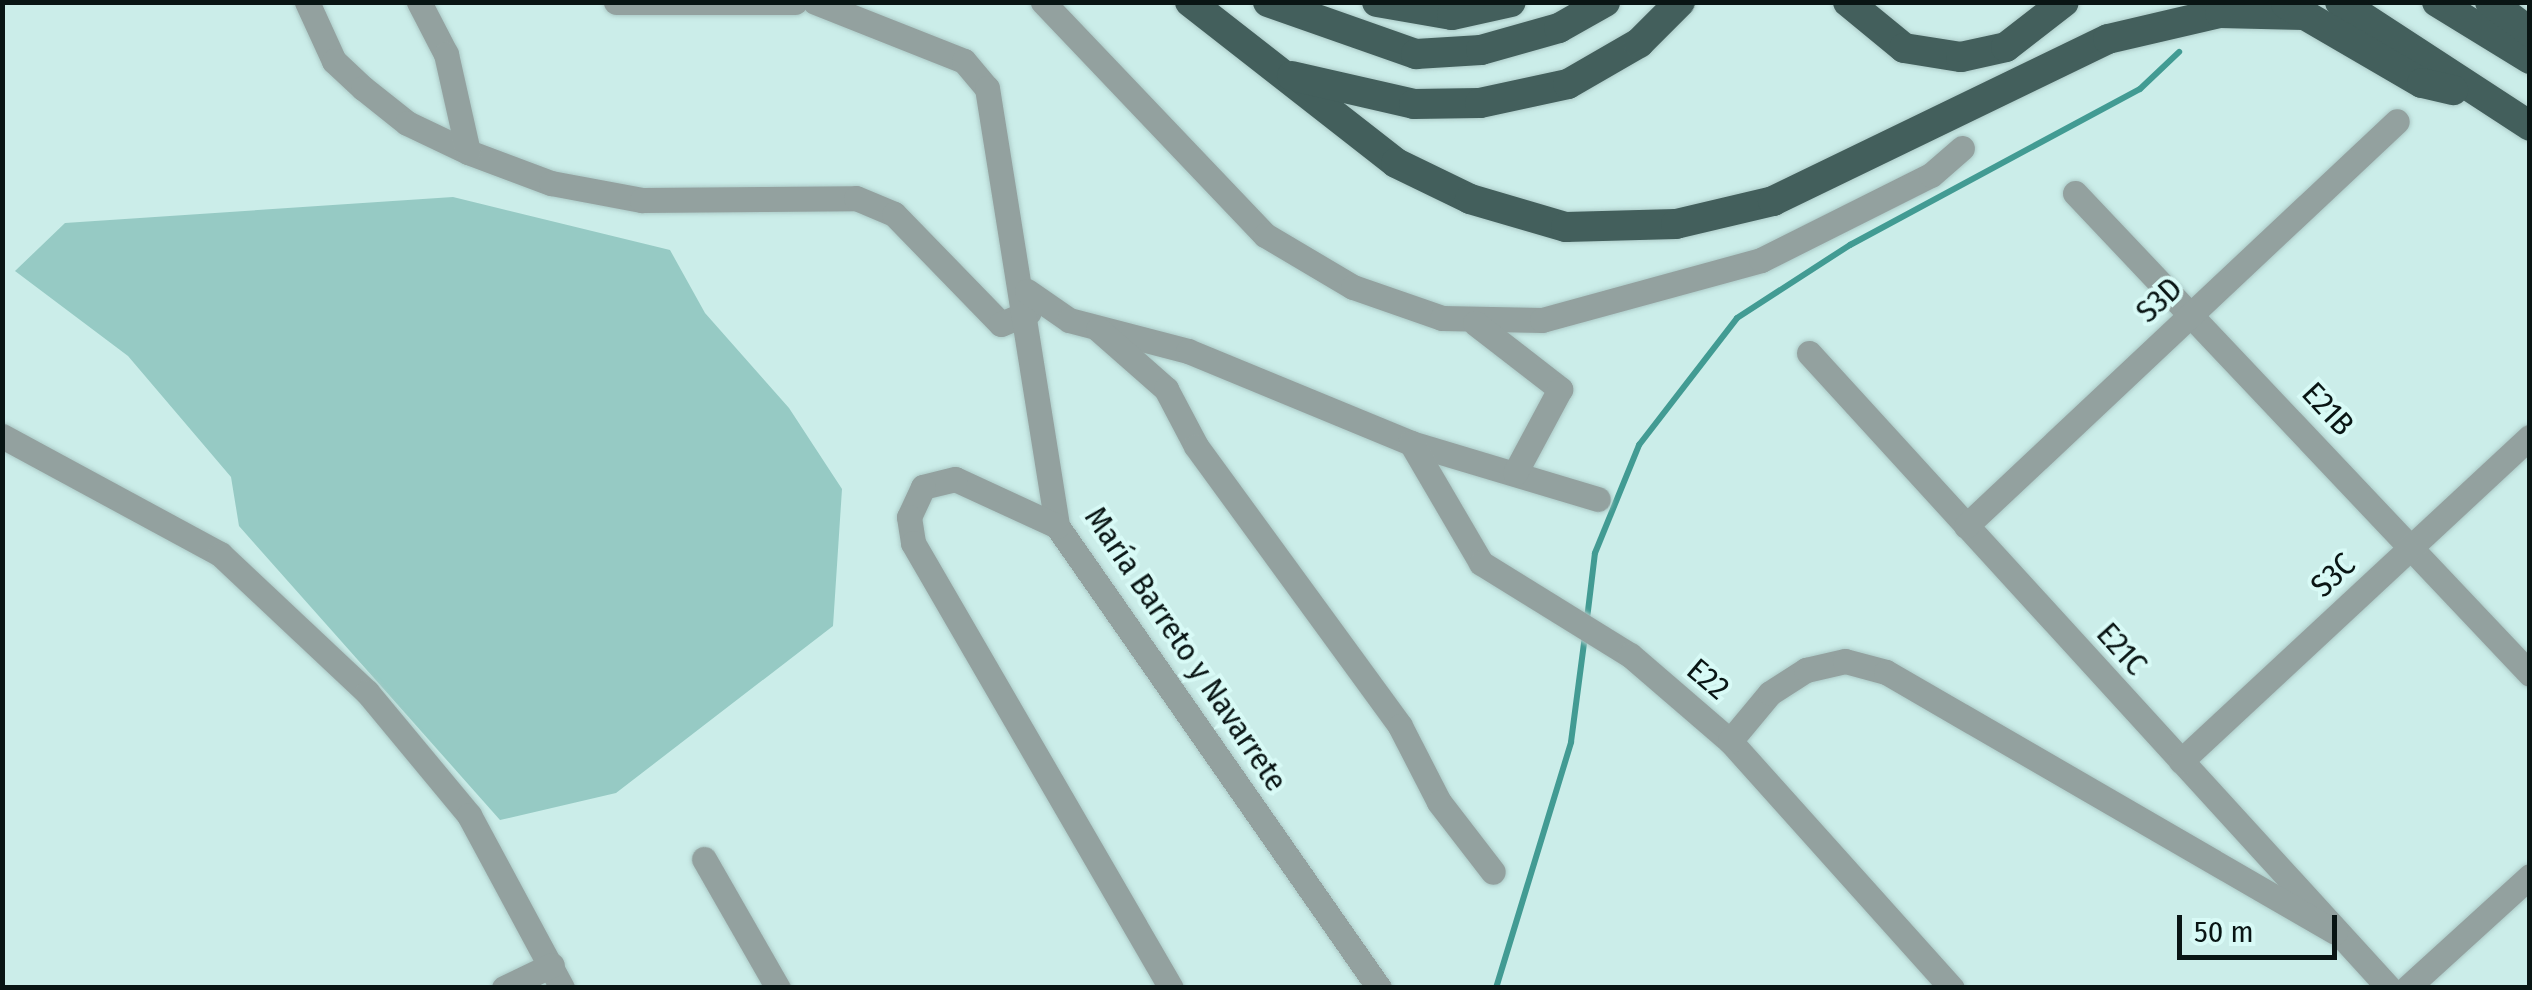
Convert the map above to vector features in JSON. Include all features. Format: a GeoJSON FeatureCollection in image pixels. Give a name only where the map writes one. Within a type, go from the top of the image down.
{"type":"FeatureCollection","features":[{"type":"Feature","properties":{"kind":"highway"},"geometry":{"type":"LineString","coordinates":[[1190,2],[1366,144],[1470,199],[1566,227],[1676,224],[1774,201],[2108,39],[2220,13],[2293,9],[2422,82],[2476,94]]}},
{"type":"Feature","properties":{"kind":"highway"},"geometry":{"type":"LineString","coordinates":[[1268,2],[1416,54],[1480,50],[1559,28],[1604,2]]}},
{"type":"Feature","properties":{"kind":"highway"},"geometry":{"type":"LineString","coordinates":[[1377,2],[1452,15],[1511,2]]}},
{"type":"Feature","properties":{"kind":"highway"},"geometry":{"type":"LineString","coordinates":[[1270,69],[1346,93],[1480,104],[1568,84],[1639,43],[1680,2]]}},
{"type":"Feature","properties":{"kind":"highway"},"geometry":{"type":"LineString","coordinates":[[1848,2],[1904,48],[1961,56],[2006,47],[2064,2]]}},
{"type":"Feature","properties":{"kind":"highway"},"geometry":{"type":"LineString","coordinates":[[2340,2],[2530,126]]}},
{"type":"Feature","properties":{"kind":"highway"},"geometry":{"type":"LineString","coordinates":[[2438,2],[2530,59]]}},
{"type":"Feature","properties":{"kind":"highway"},"geometry":{"type":"LineString","coordinates":[[2490,2],[2530,32]]}},
{"type":"Feature","properties":{"kind":"street"},"geometry":{"type":"LineString","coordinates":[[308,2],[334,60],[362,88],[406,123],[468,152],[642,200],[856,198],[894,214],[1001,324],[1028,301],[1098,329],[1188,351],[1411,443],[1598,500]]}},
{"type":"Feature","properties":{"kind":"street"},"geometry":{"type":"LineString","coordinates":[[418,2],[446,54],[468,152]]}},
{"type":"Feature","properties":{"kind":"street"},"geometry":{"type":"LineString","coordinates":[[616,2],[795,2]]}},
{"type":"Feature","properties":{"kind":"street","name":"María Barreto y Navarrete"},"geometry":{"type":"LineString","coordinates":[[815,2],[964,61],[987,88],[1028,301],[1058,526],[1379,988]]}},
{"type":"Feature","properties":{"kind":"street"},"geometry":{"type":"LineString","coordinates":[[1043,2],[1266,236],[1354,286],[1472,321],[1542,320],[1761,260],[1931,175],[1962,148]]}},
{"type":"Feature","properties":{"kind":"street","name":"S3D"},"geometry":{"type":"LineString","coordinates":[[1966,526],[2397,121]]}},
{"type":"Feature","properties":{"kind":"street","name":"E21B"},"geometry":{"type":"LineString","coordinates":[[2074,193],[2530,674]]}},
{"type":"Feature","properties":{"kind":"street"},"geometry":{"type":"LineString","coordinates":[[1472,321],[1560,389],[1515,474]]}},
{"type":"Feature","properties":{"kind":"street"},"geometry":{"type":"LineString","coordinates":[[1098,329],[1166,389],[1196,446],[1400,726],[1440,802],[1493,872]]}},
{"type":"Feature","properties":{"kind":"street","name":"E21C"},"geometry":{"type":"LineString","coordinates":[[1809,353],[2389,988]]}},
{"type":"Feature","properties":{"kind":"street"},"geometry":{"type":"LineString","coordinates":[[2,436],[220,554],[352,678],[469,815],[557,976],[504,988]]}},
{"type":"Feature","properties":{"kind":"street","name":"S3C"},"geometry":{"type":"LineString","coordinates":[[2181,761],[2530,436]]}},
{"type":"Feature","properties":{"kind":"street","name":"E22"},"geometry":{"type":"LineString","coordinates":[[1411,443],[1480,563],[1630,655],[1730,741],[1952,988]]}},
{"type":"Feature","properties":{"kind":"street"},"geometry":{"type":"LineString","coordinates":[[1058,526],[955,479],[922,487],[909,516],[913,543],[1170,988]]}},
{"type":"Feature","properties":{"kind":"street"},"geometry":{"type":"LineString","coordinates":[[1730,741],[1770,693],[1806,670],[1845,661],[1886,672],[2344,936]]}},
{"type":"Feature","properties":{"kind":"street"},"geometry":{"type":"LineString","coordinates":[[704,859],[778,988]]}},
{"type":"Feature","properties":{"kind":"street"},"geometry":{"type":"LineString","coordinates":[[2407,988],[2530,876]]}},
{"type":"Feature","properties":{"kind":"shaded area"},"geometry":{"type":"Polygon","coordinates":[[[453,197],[670,250],[705,313],[789,408],[842,489],[833,626],[616,793],[500,820],[239,526],[231,477],[128,356],[15,271],[65,223],[453,197]]]}},
{"type":"Feature","properties":{"kind":"waterway"},"geometry":{"type":"LineString","coordinates":[[1587,619],[1595,553],[1639,445],[1737,318],[1850,245],[2140,89],[2179,52]]}},
{"type":"Feature","properties":{"kind":"waterway"},"geometry":{"type":"LineString","coordinates":[[1496,988],[1571,742],[1585,636]]}}]}
